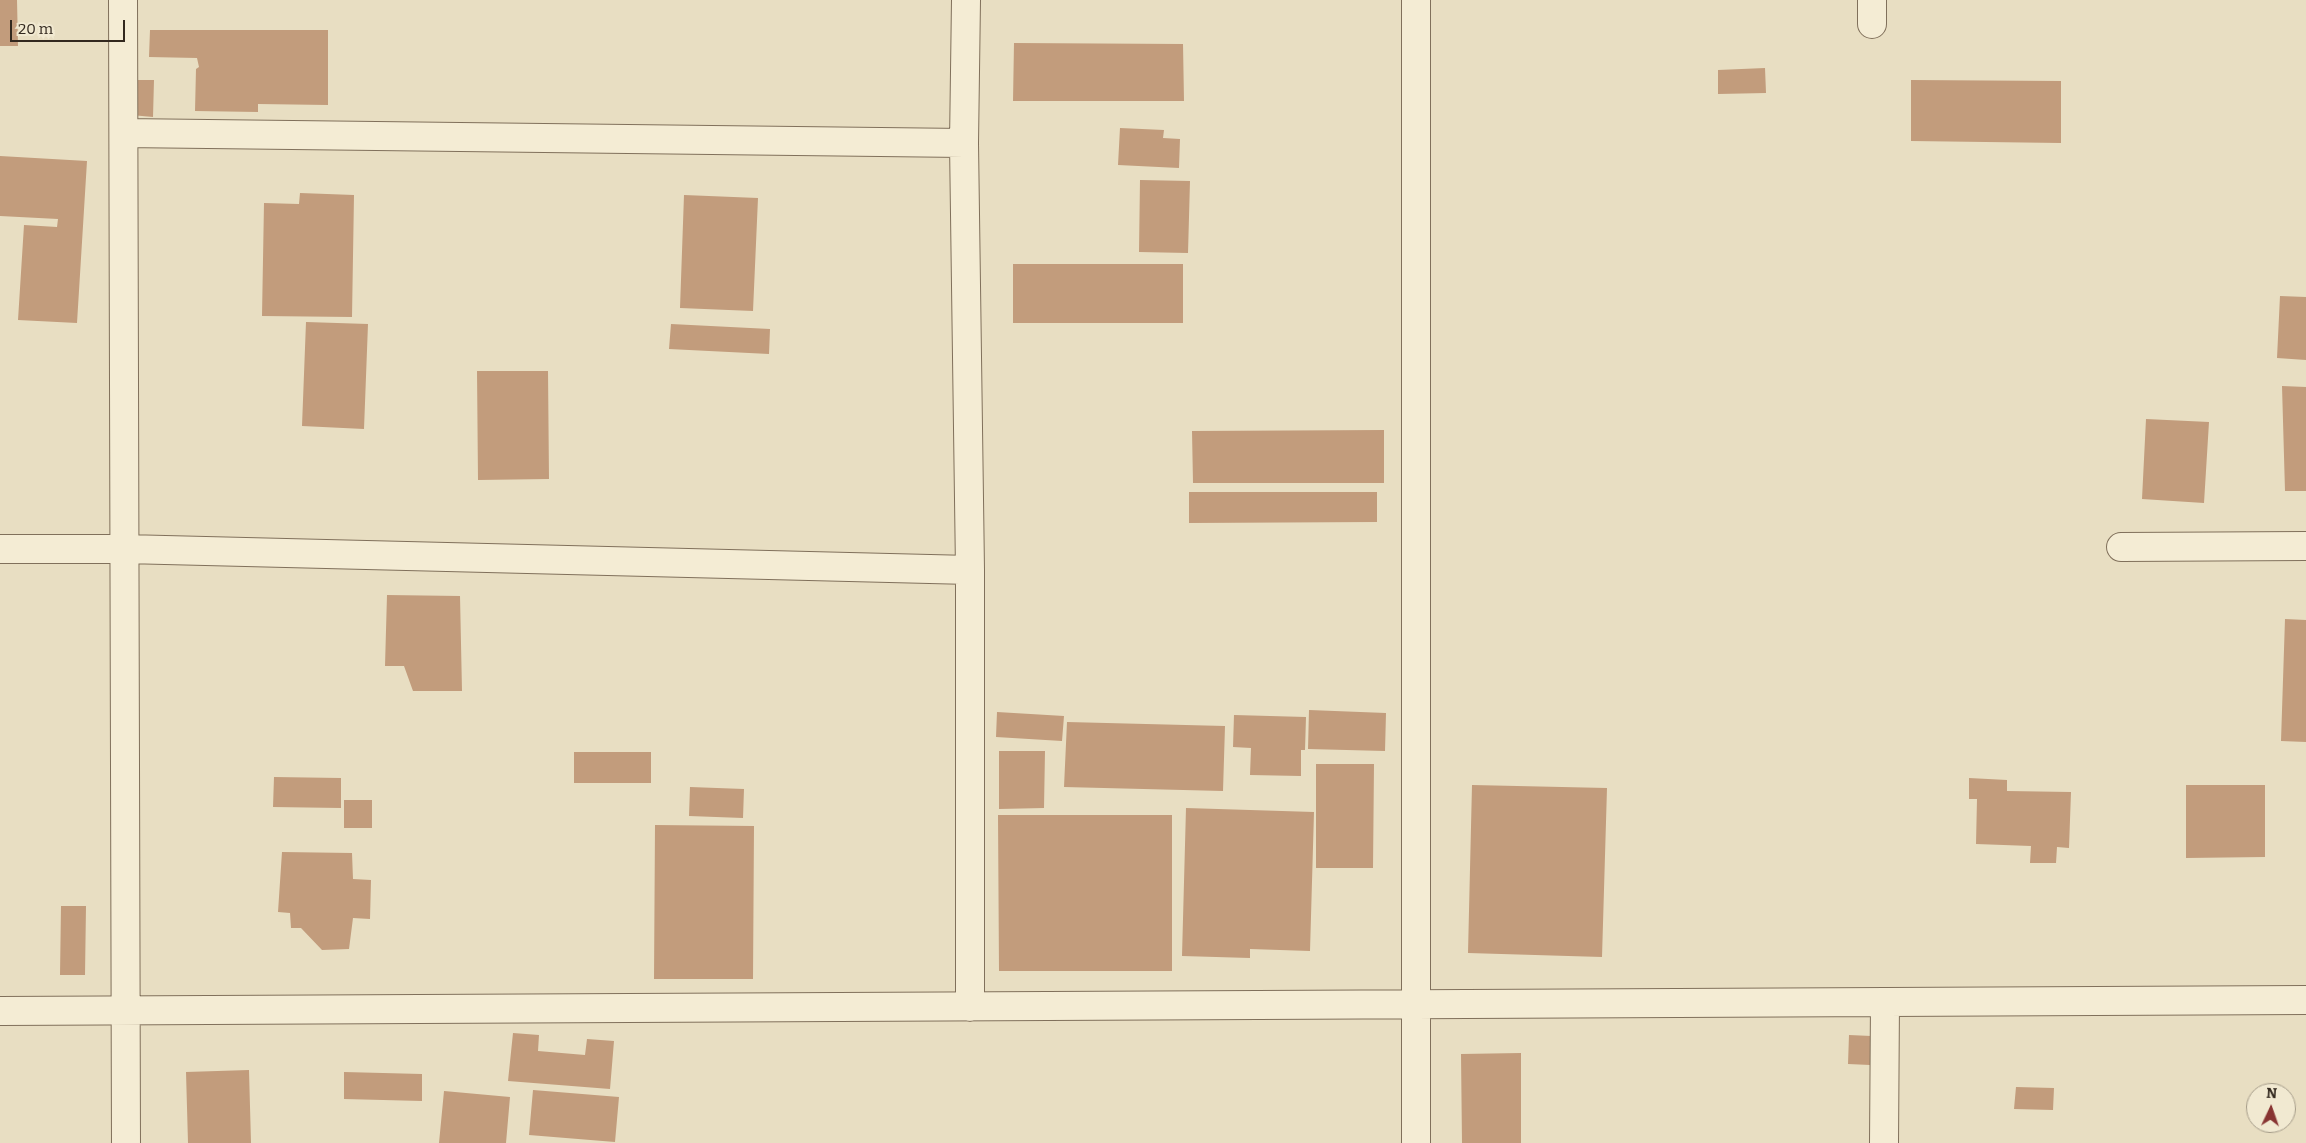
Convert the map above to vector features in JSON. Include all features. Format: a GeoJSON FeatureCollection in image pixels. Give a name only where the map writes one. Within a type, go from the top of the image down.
{"type":"FeatureCollection","features":[{"type":"Feature","properties":{"kind":"street"},"geometry":{"type":"LineString","coordinates":[[124,0],[126,1143]]}},
{"type":"Feature","properties":{"kind":"street"},"geometry":{"type":"LineString","coordinates":[[966,0],[964,143],[970,570],[970,1006]]}},
{"type":"Feature","properties":{"kind":"street"},"geometry":{"type":"LineString","coordinates":[[1416,0],[1416,1143]]}},
{"type":"Feature","properties":{"kind":"street"},"geometry":{"type":"LineString","coordinates":[[124,133],[964,143]]}},
{"type":"Feature","properties":{"kind":"street"},"geometry":{"type":"LineString","coordinates":[[2121,547],[2306,546]]}},
{"type":"Feature","properties":{"kind":"street"},"geometry":{"type":"LineString","coordinates":[[0,549],[125,549],[970,570]]}},
{"type":"Feature","properties":{"kind":"street"},"geometry":{"type":"LineString","coordinates":[[0,1011],[2306,1000]]}},
{"type":"Feature","properties":{"kind":"street"},"geometry":{"type":"LineString","coordinates":[[1884,1143],[1885,1002]]}},
{"type":"Feature","properties":{"kind":"building"},"geometry":{"type":"Polygon","coordinates":[[[0,0],[17,0],[18,46],[0,46],[0,0]]]}},
{"type":"Feature","properties":{"kind":"building"},"geometry":{"type":"Polygon","coordinates":[[[150,30],[328,30],[328,105],[258,104],[258,112],[195,111],[196,69],[199,67],[197,58],[149,57],[150,30]]]}},
{"type":"Feature","properties":{"kind":"building"},"geometry":{"type":"Polygon","coordinates":[[[1014,43],[1183,44],[1184,101],[1013,101],[1014,43]]]}},
{"type":"Feature","properties":{"kind":"building"},"geometry":{"type":"Polygon","coordinates":[[[1765,68],[1766,93],[1718,94],[1718,70],[1765,68]]]}},
{"type":"Feature","properties":{"kind":"building"},"geometry":{"type":"Polygon","coordinates":[[[132,80],[154,80],[153,117],[131,115],[132,80]]]}},
{"type":"Feature","properties":{"kind":"building"},"geometry":{"type":"Polygon","coordinates":[[[1911,80],[2061,81],[2061,143],[1911,141],[1911,80]]]}},
{"type":"Feature","properties":{"kind":"building"},"geometry":{"type":"Polygon","coordinates":[[[1120,128],[1164,130],[1163,138],[1180,139],[1179,168],[1118,165],[1120,128]]]}},
{"type":"Feature","properties":{"kind":"building"},"geometry":{"type":"Polygon","coordinates":[[[0,156],[87,161],[77,323],[18,320],[24,225],[57,227],[58,219],[0,216],[0,156]]]}},
{"type":"Feature","properties":{"kind":"building"},"geometry":{"type":"Polygon","coordinates":[[[1140,180],[1190,181],[1188,253],[1139,252],[1140,180]]]}},
{"type":"Feature","properties":{"kind":"building"},"geometry":{"type":"Polygon","coordinates":[[[300,193],[354,195],[352,317],[262,316],[264,203],[299,204],[300,193]]]}},
{"type":"Feature","properties":{"kind":"building"},"geometry":{"type":"Polygon","coordinates":[[[684,195],[758,198],[753,311],[680,308],[684,195]]]}},
{"type":"Feature","properties":{"kind":"building"},"geometry":{"type":"Polygon","coordinates":[[[1013,264],[1183,264],[1183,323],[1013,323],[1013,264]]]}},
{"type":"Feature","properties":{"kind":"building"},"geometry":{"type":"Polygon","coordinates":[[[2280,296],[2306,297],[2306,360],[2277,358],[2280,296]]]}},
{"type":"Feature","properties":{"kind":"building"},"geometry":{"type":"Polygon","coordinates":[[[306,322],[368,324],[364,429],[302,426],[306,322]]]}},
{"type":"Feature","properties":{"kind":"building"},"geometry":{"type":"Polygon","coordinates":[[[671,324],[770,329],[769,354],[669,349],[671,324]]]}},
{"type":"Feature","properties":{"kind":"building"},"geometry":{"type":"Polygon","coordinates":[[[477,371],[548,371],[549,479],[478,480],[477,371]]]}},
{"type":"Feature","properties":{"kind":"building"},"geometry":{"type":"Polygon","coordinates":[[[2282,386],[2306,387],[2306,491],[2285,491],[2282,386]]]}},
{"type":"Feature","properties":{"kind":"building"},"geometry":{"type":"Polygon","coordinates":[[[2146,419],[2209,422],[2204,503],[2142,499],[2146,419]]]}},
{"type":"Feature","properties":{"kind":"building"},"geometry":{"type":"Polygon","coordinates":[[[1384,430],[1384,483],[1193,483],[1192,431],[1384,430]]]}},
{"type":"Feature","properties":{"kind":"building"},"geometry":{"type":"Polygon","coordinates":[[[1189,492],[1377,492],[1377,522],[1189,523],[1189,492]]]}},
{"type":"Feature","properties":{"kind":"building"},"geometry":{"type":"Polygon","coordinates":[[[387,595],[460,596],[462,691],[413,691],[404,666],[385,666],[387,595]]]}},
{"type":"Feature","properties":{"kind":"building"},"geometry":{"type":"Polygon","coordinates":[[[2285,619],[2306,620],[2306,742],[2281,741],[2285,619]]]}},
{"type":"Feature","properties":{"kind":"building"},"geometry":{"type":"Polygon","coordinates":[[[1309,710],[1386,713],[1385,751],[1308,749],[1309,710]]]}},
{"type":"Feature","properties":{"kind":"building"},"geometry":{"type":"Polygon","coordinates":[[[997,712],[1064,716],[1062,741],[996,737],[997,712]]]}},
{"type":"Feature","properties":{"kind":"building"},"geometry":{"type":"Polygon","coordinates":[[[1234,715],[1306,717],[1305,750],[1301,750],[1301,776],[1250,775],[1251,748],[1233,747],[1234,715]]]}},
{"type":"Feature","properties":{"kind":"building"},"geometry":{"type":"Polygon","coordinates":[[[1067,722],[1225,726],[1223,791],[1064,787],[1067,722]]]}},
{"type":"Feature","properties":{"kind":"building"},"geometry":{"type":"Polygon","coordinates":[[[999,751],[1045,751],[1044,808],[999,809],[999,751]]]}},
{"type":"Feature","properties":{"kind":"building"},"geometry":{"type":"Polygon","coordinates":[[[574,752],[651,752],[651,783],[574,783],[574,752]]]}},
{"type":"Feature","properties":{"kind":"building"},"geometry":{"type":"Polygon","coordinates":[[[1316,764],[1374,764],[1373,868],[1316,868],[1316,764]]]}},
{"type":"Feature","properties":{"kind":"building"},"geometry":{"type":"Polygon","coordinates":[[[274,777],[341,778],[341,808],[273,807],[274,777]]]}},
{"type":"Feature","properties":{"kind":"building"},"geometry":{"type":"Polygon","coordinates":[[[1969,778],[2007,780],[2007,791],[2071,792],[2069,848],[2057,847],[2056,863],[2030,863],[2031,846],[1976,844],[1977,799],[1969,799],[1969,778]]]}},
{"type":"Feature","properties":{"kind":"building"},"geometry":{"type":"Polygon","coordinates":[[[1472,785],[1607,788],[1602,957],[1468,953],[1472,785]]]}},
{"type":"Feature","properties":{"kind":"building"},"geometry":{"type":"Polygon","coordinates":[[[2186,785],[2265,785],[2265,857],[2186,858],[2186,785]]]}},
{"type":"Feature","properties":{"kind":"building"},"geometry":{"type":"Polygon","coordinates":[[[690,787],[744,789],[743,818],[689,816],[690,787]]]}},
{"type":"Feature","properties":{"kind":"building"},"geometry":{"type":"Polygon","coordinates":[[[344,800],[372,800],[372,828],[344,828],[344,800]]]}},
{"type":"Feature","properties":{"kind":"building"},"geometry":{"type":"Polygon","coordinates":[[[1186,808],[1314,812],[1310,951],[1250,949],[1250,958],[1182,956],[1186,808]]]}},
{"type":"Feature","properties":{"kind":"building"},"geometry":{"type":"Polygon","coordinates":[[[998,815],[1172,815],[1172,971],[999,971],[998,815]]]}},
{"type":"Feature","properties":{"kind":"building"},"geometry":{"type":"Polygon","coordinates":[[[655,825],[754,826],[753,979],[654,979],[655,825]]]}},
{"type":"Feature","properties":{"kind":"building"},"geometry":{"type":"Polygon","coordinates":[[[282,852],[352,853],[353,879],[371,880],[370,919],[353,918],[349,949],[322,950],[301,928],[291,928],[290,913],[278,912],[282,852]]]}},
{"type":"Feature","properties":{"kind":"building"},"geometry":{"type":"Polygon","coordinates":[[[61,906],[86,906],[85,975],[60,975],[61,906]]]}},
{"type":"Feature","properties":{"kind":"building"},"geometry":{"type":"Polygon","coordinates":[[[513,1033],[539,1035],[538,1051],[585,1055],[587,1039],[614,1041],[610,1089],[508,1081],[513,1033]]]}},
{"type":"Feature","properties":{"kind":"building"},"geometry":{"type":"Polygon","coordinates":[[[1849,1035],[1871,1036],[1870,1065],[1848,1064],[1849,1035]]]}},
{"type":"Feature","properties":{"kind":"building"},"geometry":{"type":"Polygon","coordinates":[[[1521,1053],[1521,1143],[1462,1143],[1461,1054],[1521,1053]]]}},
{"type":"Feature","properties":{"kind":"building"},"geometry":{"type":"Polygon","coordinates":[[[249,1070],[251,1143],[188,1143],[186,1072],[249,1070]]]}},
{"type":"Feature","properties":{"kind":"building"},"geometry":{"type":"Polygon","coordinates":[[[344,1072],[422,1074],[422,1101],[344,1099],[344,1072]]]}},
{"type":"Feature","properties":{"kind":"building"},"geometry":{"type":"Polygon","coordinates":[[[2016,1087],[2054,1088],[2053,1110],[2014,1109],[2016,1087]]]}},
{"type":"Feature","properties":{"kind":"building"},"geometry":{"type":"Polygon","coordinates":[[[533,1090],[619,1097],[615,1142],[529,1135],[533,1090]]]}},
{"type":"Feature","properties":{"kind":"building"},"geometry":{"type":"Polygon","coordinates":[[[444,1091],[510,1097],[506,1143],[439,1143],[444,1091]]]}}]}
